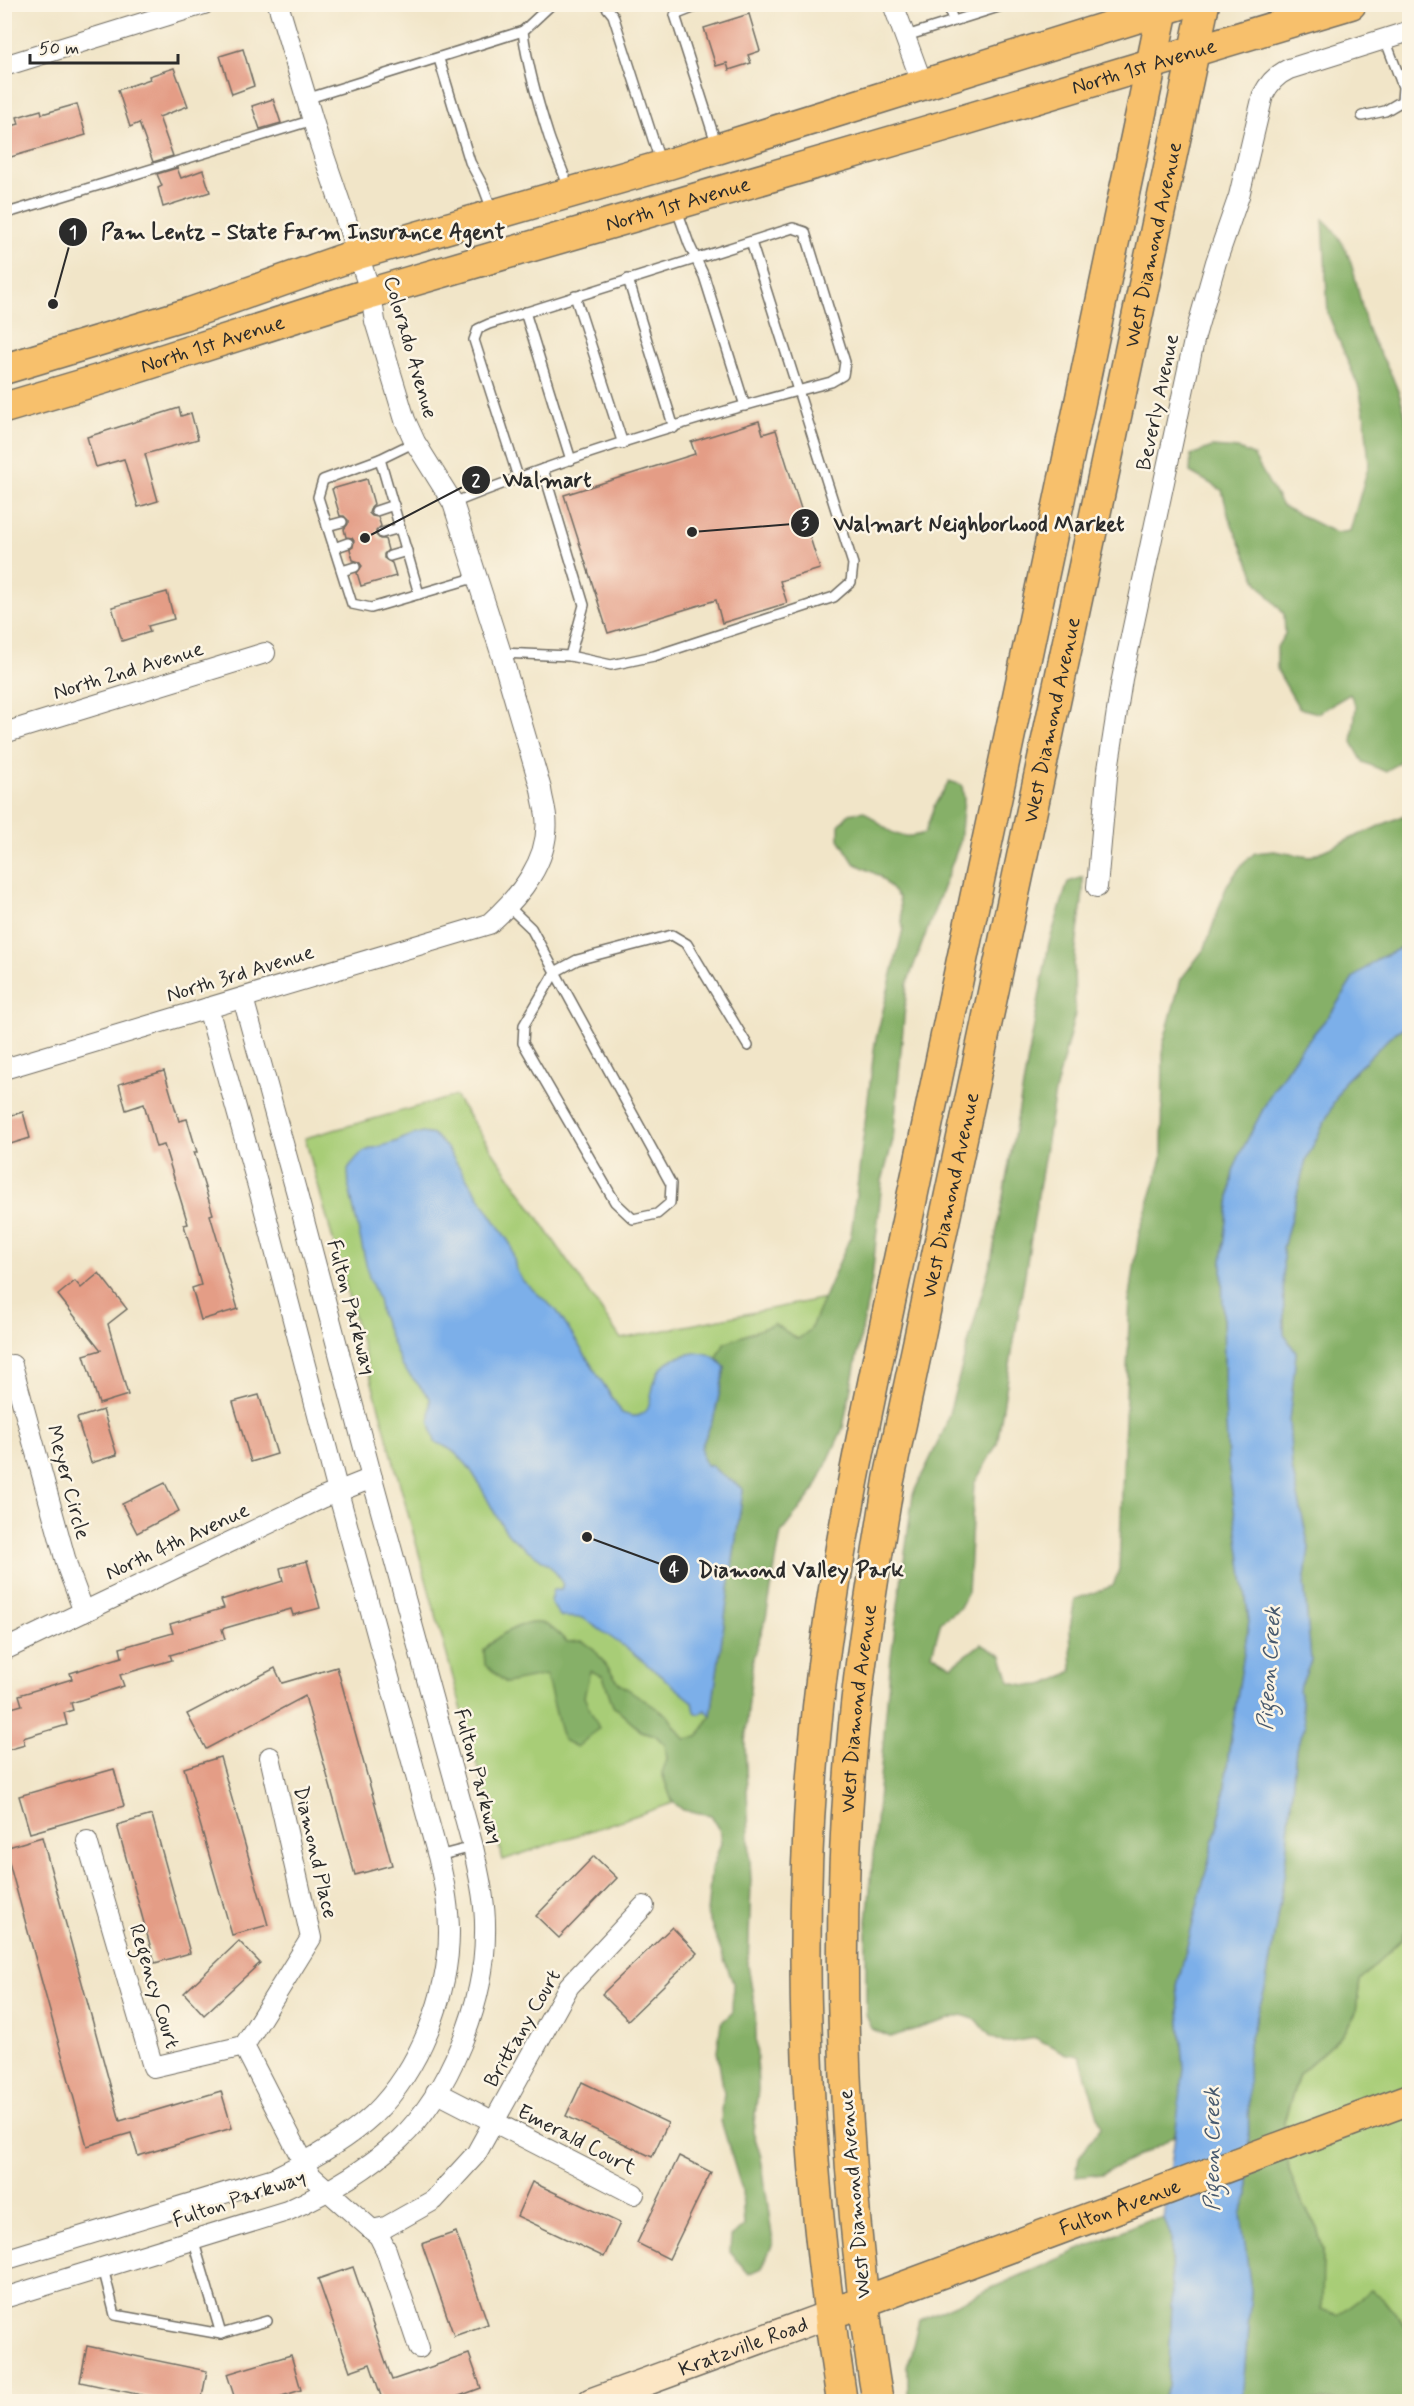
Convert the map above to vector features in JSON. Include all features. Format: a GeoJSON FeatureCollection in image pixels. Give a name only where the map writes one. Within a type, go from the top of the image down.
{"type":"FeatureCollection","features":[{"type":"Feature","properties":{"kind":"main road","name":"West Diamond Avenue"},"geometry":{"type":"LineString","coordinates":[[878,2402],[863,2301],[849,2149],[843,2033],[843,1908],[847,1815],[854,1724],[868,1612],[889,1480],[1204,4]]}},
{"type":"Feature","properties":{"kind":"main road","name":"North 1st Avenue"},"geometry":{"type":"LineString","coordinates":[[4,408],[105,378],[371,292],[1351,4]]}},
{"type":"Feature","properties":{"kind":"main road","name":"North 1st Avenue"},"geometry":{"type":"LineString","coordinates":[[4,369],[190,313],[358,255],[662,166],[1169,6]]}},
{"type":"Feature","properties":{"kind":"main road","name":"West Diamond Avenue"},"geometry":{"type":"LineString","coordinates":[[842,2402],[828,2315],[811,2135],[806,1993],[807,1863],[816,1733],[833,1596],[863,1430],[1151,64],[1169,6]]}},
{"type":"Feature","properties":{"kind":"main road","name":"Fulton Avenue"},"geometry":{"type":"LineString","coordinates":[[828,2315],[1410,2099]]}},
{"type":"Feature","properties":{"kind":"main road","name":"Kratzville Road"},"geometry":{"type":"LineString","coordinates":[[591,2402],[828,2315]]}},
{"type":"Feature","properties":{"kind":"street"},"geometry":{"type":"LineString","coordinates":[[4,66],[204,4]]}},
{"type":"Feature","properties":{"kind":"street","name":"Colorado Avenue"},"geometry":{"type":"LineString","coordinates":[[278,4],[306,99],[371,292],[375,321],[405,420],[415,442],[453,504],[501,653],[541,789],[547,818],[542,853],[529,880],[508,907],[489,924]]}},
{"type":"Feature","properties":{"kind":"street"},"geometry":{"type":"LineString","coordinates":[[893,4],[922,83]]}},
{"type":"Feature","properties":{"kind":"street","name":"Beverly Avenue"},"geometry":{"type":"LineString","coordinates":[[1097,887],[1107,776],[1122,679],[1195,336],[1216,262],[1239,196],[1263,95],[1273,79],[1289,69],[1410,31]]}},
{"type":"Feature","properties":{"kind":"street","name":"North 2nd Avenue"},"geometry":{"type":"LineString","coordinates":[[4,733],[265,653]]}},
{"type":"Feature","properties":{"kind":"street","name":"North 3rd Avenue"},"geometry":{"type":"LineString","coordinates":[[4,1069],[489,924]]}},
{"type":"Feature","properties":{"kind":"street","name":"Fulton Parkway"},"geometry":{"type":"LineString","coordinates":[[4,2298],[287,2211],[328,2191],[363,2168],[399,2140],[436,2092],[467,2028],[483,1962],[485,1933],[482,1887],[473,1847],[243,998]]}},
{"type":"Feature","properties":{"kind":"street","name":"Fulton Parkway"},"geometry":{"type":"LineString","coordinates":[[4,2260],[274,2178],[304,2164],[342,2139],[374,2114],[405,2073],[420,2046],[441,1990],[447,1957],[449,1932],[446,1892],[438,1856],[338,1492],[269,1226],[208,1008]]}},
{"type":"Feature","properties":{"kind":"street","name":"Meyer Circle"},"geometry":{"type":"LineString","coordinates":[[12,1365],[68,1569],[84,1612]]}},
{"type":"Feature","properties":{"kind":"street","name":"North 4th Avenue"},"geometry":{"type":"LineString","coordinates":[[4,1650],[372,1478]]}},
{"type":"Feature","properties":{"kind":"street","name":"Diamond Place"},"geometry":{"type":"LineString","coordinates":[[244,2046],[311,1938],[270,1757]]}},
{"type":"Feature","properties":{"kind":"street","name":"Regency Court"},"geometry":{"type":"LineString","coordinates":[[87,1841],[153,2067],[244,2046]]}},
{"type":"Feature","properties":{"kind":"street","name":"Brittany Court"},"geometry":{"type":"LineString","coordinates":[[372,2230],[386,2227],[434,2199],[476,2154],[569,1986],[644,1906]]}},
{"type":"Feature","properties":{"kind":"street"},"geometry":{"type":"LineString","coordinates":[[244,2046],[310,2175],[379,2236],[386,2250],[419,2349]]}},
{"type":"Feature","properties":{"kind":"street","name":"Emerald Court"},"geometry":{"type":"LineString","coordinates":[[436,2092],[494,2124],[634,2194]]}},
{"type":"Feature","properties":{"kind":"lane"},"geometry":{"type":"LineString","coordinates":[[306,99],[524,31],[552,4]]}},
{"type":"Feature","properties":{"kind":"lane"},"geometry":{"type":"LineString","coordinates":[[603,4],[613,15],[662,166]]}},
{"type":"Feature","properties":{"kind":"lane"},"geometry":{"type":"LineString","coordinates":[[703,4],[675,15],[717,148]]}},
{"type":"Feature","properties":{"kind":"lane"},"geometry":{"type":"LineString","coordinates":[[948,4],[953,21]]}},
{"type":"Feature","properties":{"kind":"lane"},"geometry":{"type":"LineString","coordinates":[[903,36],[1008,4]]}},
{"type":"Feature","properties":{"kind":"lane"},"geometry":{"type":"LineString","coordinates":[[524,31],[526,54],[549,138],[570,193]]}},
{"type":"Feature","properties":{"kind":"lane"},"geometry":{"type":"LineString","coordinates":[[1362,116],[1385,111],[1401,101],[1403,87],[1385,39]]}},
{"type":"Feature","properties":{"kind":"lane"},"geometry":{"type":"LineString","coordinates":[[439,58],[470,162],[483,186],[493,215]]}},
{"type":"Feature","properties":{"kind":"lane"},"geometry":{"type":"LineString","coordinates":[[4,214],[313,120]]}},
{"type":"Feature","properties":{"kind":"lane"},"geometry":{"type":"LineString","coordinates":[[675,204],[696,257],[745,406]]}},
{"type":"Feature","properties":{"kind":"lane"},"geometry":{"type":"LineString","coordinates":[[453,504],[518,477],[745,406],[831,382],[843,375],[845,362],[805,232],[793,228],[696,257],[478,329],[474,340],[518,477]]}},
{"type":"Feature","properties":{"kind":"lane"},"geometry":{"type":"LineString","coordinates":[[501,653],[570,656],[611,665],[654,656],[834,597],[850,582],[853,564],[751,242]]}},
{"type":"Feature","properties":{"kind":"lane"},"geometry":{"type":"LineString","coordinates":[[628,279],[674,428]]}},
{"type":"Feature","properties":{"kind":"lane"},"geometry":{"type":"LineString","coordinates":[[575,296],[623,444]]}},
{"type":"Feature","properties":{"kind":"lane"},"geometry":{"type":"LineString","coordinates":[[525,312],[571,460]]}},
{"type":"Feature","properties":{"kind":"lane"},"geometry":{"type":"LineString","coordinates":[[415,442],[380,459],[323,480],[318,497],[352,604],[371,608],[477,577]]}},
{"type":"Feature","properties":{"kind":"lane"},"geometry":{"type":"LineString","coordinates":[[380,459],[419,594]]}},
{"type":"Feature","properties":{"kind":"lane"},"geometry":{"type":"LineString","coordinates":[[543,469],[584,605],[570,656]]}},
{"type":"Feature","properties":{"kind":"lane"},"geometry":{"type":"LineString","coordinates":[[376,511],[394,506]]}},
{"type":"Feature","properties":{"kind":"lane"},"geometry":{"type":"LineString","coordinates":[[327,526],[342,522]]}},
{"type":"Feature","properties":{"kind":"lane"},"geometry":{"type":"LineString","coordinates":[[382,532],[400,528]]}},
{"type":"Feature","properties":{"kind":"lane"},"geometry":{"type":"LineString","coordinates":[[334,548],[348,543]]}},
{"type":"Feature","properties":{"kind":"lane"},"geometry":{"type":"LineString","coordinates":[[390,556],[407,551]]}},
{"type":"Feature","properties":{"kind":"lane"},"geometry":{"type":"LineString","coordinates":[[342,571],[355,567]]}},
{"type":"Feature","properties":{"kind":"lane"},"geometry":{"type":"LineString","coordinates":[[508,907],[531,928],[555,972],[671,1184],[670,1203],[657,1214],[633,1219],[615,1202],[523,1043],[524,1025],[555,972],[578,960],[672,935],[687,944],[748,1046]]}},
{"type":"Feature","properties":{"kind":"lane"},"geometry":{"type":"LineString","coordinates":[[438,1856],[473,1847]]}},
{"type":"Feature","properties":{"kind":"lane"},"geometry":{"type":"LineString","coordinates":[[193,2239],[221,2334]]}},
{"type":"Feature","properties":{"kind":"lane"},"geometry":{"type":"LineString","coordinates":[[103,2268],[115,2315],[221,2334],[267,2321]]}},
{"type":"Feature","properties":{"kind":"green space"},"geometry":{"type":"Polygon","coordinates":[[[1323,219],[1334,230],[1348,255],[1367,327],[1388,367],[1402,402],[1409,438],[1409,744],[1399,762],[1386,772],[1363,762],[1352,742],[1356,707],[1350,694],[1318,713],[1299,708],[1277,670],[1277,647],[1285,634],[1284,614],[1258,583],[1229,518],[1222,490],[1190,472],[1191,455],[1212,447],[1239,449],[1253,455],[1282,506],[1336,533],[1350,531],[1369,464],[1365,419],[1359,388],[1328,314],[1323,219]]]}},
{"type":"Feature","properties":{"kind":"green space"},"geometry":{"type":"Polygon","coordinates":[[[949,781],[962,785],[964,799],[960,842],[907,984],[893,1140],[882,1181],[872,1279],[843,1428],[815,1489],[781,1533],[766,1618],[753,1658],[745,1743],[751,1883],[748,1966],[755,2007],[758,2090],[753,2131],[761,2157],[773,2243],[762,2268],[749,2274],[730,2252],[731,2237],[744,2227],[742,2190],[721,2121],[724,2093],[717,2051],[721,2023],[732,2013],[733,1983],[707,1914],[711,1871],[721,1843],[719,1828],[711,1815],[683,1810],[672,1801],[662,1773],[667,1759],[665,1745],[655,1735],[641,1731],[613,1706],[603,1676],[590,1671],[584,1697],[599,1728],[577,1747],[563,1740],[546,1675],[506,1683],[485,1665],[484,1650],[496,1639],[520,1626],[544,1624],[554,1629],[567,1642],[582,1641],[594,1649],[619,1683],[668,1716],[684,1739],[698,1737],[711,1715],[743,1490],[711,1465],[706,1465],[701,1458],[701,1448],[715,1413],[725,1368],[717,1358],[724,1343],[774,1324],[798,1339],[810,1330],[851,1235],[875,1043],[903,929],[899,898],[880,876],[854,863],[839,839],[839,825],[849,814],[864,811],[898,835],[915,836],[925,833],[934,806],[949,781]]]}},
{"type":"Feature","properties":{"kind":"green space"},"geometry":{"type":"Polygon","coordinates":[[[1409,813],[1409,944],[1378,959],[1354,977],[1332,1012],[1300,1050],[1272,1092],[1233,1172],[1222,1262],[1225,1401],[1228,1462],[1249,1621],[1223,1804],[1177,1986],[1184,2068],[1179,2119],[1174,2136],[1162,2144],[1102,2174],[1076,2177],[1079,2157],[1101,2127],[1080,2056],[1066,2054],[1036,2038],[1004,2043],[991,2037],[977,2020],[962,2015],[890,2037],[872,2029],[866,2015],[866,1933],[891,1657],[913,1494],[945,1428],[992,1257],[1049,943],[1068,882],[1083,877],[1074,964],[1075,1014],[1055,1092],[997,1444],[974,1484],[968,1592],[959,1609],[941,1621],[932,1654],[952,1666],[981,1644],[1002,1656],[1010,1682],[1036,1686],[1049,1683],[1072,1671],[1070,1627],[1075,1599],[1113,1586],[1119,1569],[1130,1297],[1139,1233],[1162,1159],[1163,1044],[1181,979],[1205,948],[1227,885],[1244,862],[1255,853],[1274,851],[1309,857],[1409,813]]]}},
{"type":"Feature","properties":{"kind":"green space"},"geometry":{"type":"Polygon","coordinates":[[[1409,1025],[1409,1913],[1402,1939],[1360,1980],[1356,2012],[1343,2034],[1299,2074],[1284,2122],[1289,2170],[1299,2197],[1317,2228],[1323,2250],[1322,2309],[1337,2315],[1371,2290],[1383,2298],[1409,2331],[1409,2401],[1242,2401],[1251,2291],[1241,2214],[1249,2195],[1248,2044],[1265,1989],[1284,1876],[1296,1748],[1305,1727],[1299,1690],[1311,1661],[1304,1583],[1309,1548],[1292,1468],[1289,1421],[1296,1353],[1284,1334],[1283,1248],[1306,1160],[1344,1082],[1395,1032],[1409,1025]]]}},
{"type":"Feature","properties":{"kind":"green space"},"geometry":{"type":"Polygon","coordinates":[[[455,1096],[621,1339],[840,1295],[829,1322],[721,1787],[503,1860],[305,1138],[455,1096]]]}},
{"type":"Feature","properties":{"kind":"green space"},"geometry":{"type":"Polygon","coordinates":[[[1409,1913],[1409,2331],[1383,2298],[1337,2315],[1321,2309],[1323,2250],[1317,2228],[1299,2197],[1289,2170],[1284,2122],[1299,2074],[1343,2034],[1356,2012],[1360,1980],[1402,1939],[1409,1913]]]}},
{"type":"Feature","properties":{"kind":"green space"},"geometry":{"type":"Polygon","coordinates":[[[1164,2219],[1171,2236],[1172,2307],[1168,2386],[1162,2401],[908,2402],[908,2366],[919,2320],[1147,2220],[1164,2219]]]}},
{"type":"Feature","properties":{"kind":"water","name":"Pigeon Creek"},"geometry":{"type":"Polygon","coordinates":[[[1409,944],[1409,1025],[1395,1032],[1344,1082],[1306,1160],[1283,1248],[1284,1334],[1296,1353],[1289,1421],[1292,1468],[1309,1548],[1304,1583],[1311,1661],[1299,1690],[1305,1727],[1296,1748],[1284,1876],[1265,1989],[1248,2044],[1249,2195],[1241,2214],[1251,2291],[1242,2401],[1162,2402],[1168,2386],[1172,2307],[1171,2236],[1164,2219],[1184,2068],[1177,1986],[1223,1804],[1249,1621],[1228,1462],[1225,1401],[1222,1262],[1233,1172],[1272,1092],[1300,1050],[1332,1012],[1354,977],[1378,959],[1409,944]]]}},
{"type":"Feature","properties":{"kind":"water"},"geometry":{"type":"Polygon","coordinates":[[[422,1133],[434,1135],[446,1147],[511,1245],[516,1269],[522,1280],[557,1311],[622,1413],[636,1416],[646,1409],[657,1375],[663,1366],[673,1359],[689,1354],[705,1353],[718,1360],[725,1368],[715,1413],[701,1448],[702,1458],[706,1465],[711,1465],[743,1490],[711,1715],[705,1710],[699,1714],[695,1712],[693,1702],[629,1650],[583,1618],[560,1617],[550,1601],[553,1590],[561,1590],[563,1585],[557,1575],[551,1567],[513,1539],[506,1531],[477,1480],[460,1457],[449,1448],[435,1442],[430,1423],[430,1398],[402,1366],[381,1315],[378,1299],[369,1277],[349,1188],[348,1170],[363,1152],[422,1133]]]}},
{"type":"Feature","properties":{"kind":"building"},"geometry":{"type":"Polygon","coordinates":[[[749,14],[760,51],[748,55],[751,63],[729,70],[727,63],[716,66],[704,28],[749,14]]]}},
{"type":"Feature","properties":{"kind":"building"},"geometry":{"type":"Polygon","coordinates":[[[243,49],[254,86],[232,94],[220,56],[243,49]]]}},
{"type":"Feature","properties":{"kind":"building"},"geometry":{"type":"Polygon","coordinates":[[[174,68],[188,106],[159,117],[173,156],[153,162],[139,123],[130,127],[118,90],[174,68]]]}},
{"type":"Feature","properties":{"kind":"building"},"geometry":{"type":"Polygon","coordinates":[[[273,99],[281,123],[260,129],[252,106],[273,99]]]}},
{"type":"Feature","properties":{"kind":"building"},"geometry":{"type":"Polygon","coordinates":[[[77,104],[86,135],[4,159],[4,128],[19,124],[17,117],[41,110],[42,114],[77,104]]]}},
{"type":"Feature","properties":{"kind":"building"},"geometry":{"type":"Polygon","coordinates":[[[177,168],[181,178],[203,170],[210,192],[163,207],[158,188],[162,186],[157,174],[177,168]]]}},
{"type":"Feature","properties":{"kind":"building"},"geometry":{"type":"Polygon","coordinates":[[[179,408],[181,416],[191,413],[198,439],[145,454],[158,501],[138,507],[124,459],[96,467],[87,437],[179,408]]]}},
{"type":"Feature","properties":{"kind":"building"},"geometry":{"type":"Polygon","coordinates":[[[759,421],[763,434],[776,430],[820,569],[780,581],[787,603],[722,623],[716,600],[608,633],[564,495],[695,454],[691,442],[759,421]]]}},
{"type":"Feature","properties":{"kind":"building"},"geometry":{"type":"Polygon","coordinates":[[[367,479],[374,504],[369,513],[378,517],[381,526],[376,531],[376,535],[380,539],[385,539],[388,550],[384,558],[392,563],[396,576],[361,586],[357,573],[362,566],[353,560],[350,549],[354,541],[346,537],[344,529],[348,520],[340,516],[332,489],[367,479]]]}},
{"type":"Feature","properties":{"kind":"building"},"geometry":{"type":"Polygon","coordinates":[[[167,592],[174,619],[148,626],[150,632],[122,641],[112,607],[167,592]]]}},
{"type":"Feature","properties":{"kind":"building"},"geometry":{"type":"Polygon","coordinates":[[[164,1071],[179,1121],[187,1119],[197,1152],[194,1152],[213,1214],[210,1215],[238,1309],[201,1320],[192,1288],[201,1285],[184,1225],[188,1224],[164,1145],[156,1147],[144,1104],[126,1110],[119,1084],[164,1071]]]}},
{"type":"Feature","properties":{"kind":"building"},"geometry":{"type":"Polygon","coordinates":[[[23,1112],[30,1138],[4,1146],[4,1117],[23,1112]]]}},
{"type":"Feature","properties":{"kind":"building"},"geometry":{"type":"Polygon","coordinates":[[[99,1273],[127,1309],[108,1324],[128,1395],[99,1404],[84,1355],[101,1350],[58,1295],[75,1281],[81,1288],[99,1273]]]}},
{"type":"Feature","properties":{"kind":"building"},"geometry":{"type":"Polygon","coordinates":[[[259,1395],[277,1454],[251,1462],[233,1402],[259,1395]]]}},
{"type":"Feature","properties":{"kind":"building"},"geometry":{"type":"Polygon","coordinates":[[[103,1410],[117,1455],[91,1463],[77,1418],[103,1410]]]}},
{"type":"Feature","properties":{"kind":"building"},"geometry":{"type":"Polygon","coordinates":[[[165,1483],[179,1511],[137,1533],[122,1504],[165,1483]]]}},
{"type":"Feature","properties":{"kind":"building"},"geometry":{"type":"Polygon","coordinates":[[[307,1561],[320,1608],[293,1615],[291,1609],[222,1629],[225,1639],[170,1655],[172,1660],[120,1675],[124,1686],[71,1703],[73,1710],[64,1713],[67,1725],[23,1738],[25,1745],[4,1751],[4,1710],[22,1705],[19,1695],[72,1679],[70,1673],[122,1657],[120,1648],[173,1633],[170,1624],[224,1608],[221,1600],[283,1581],[280,1568],[307,1561]]]}},
{"type":"Feature","properties":{"kind":"building"},"geometry":{"type":"Polygon","coordinates":[[[337,1667],[392,1865],[355,1875],[305,1696],[206,1749],[187,1714],[275,1668],[282,1683],[337,1667]]]}},
{"type":"Feature","properties":{"kind":"building"},"geometry":{"type":"Polygon","coordinates":[[[220,1757],[268,1925],[232,1935],[184,1768],[220,1757]]]}},
{"type":"Feature","properties":{"kind":"building"},"geometry":{"type":"Polygon","coordinates":[[[114,1769],[124,1806],[30,1833],[19,1796],[114,1769]]]}},
{"type":"Feature","properties":{"kind":"building"},"geometry":{"type":"Polygon","coordinates":[[[152,1815],[190,1953],[155,1963],[117,1825],[152,1815]]]}},
{"type":"Feature","properties":{"kind":"building"},"geometry":{"type":"Polygon","coordinates":[[[42,1837],[120,2121],[221,2091],[232,2128],[138,2156],[131,2133],[87,2146],[5,1848],[42,1837]]]}},
{"type":"Feature","properties":{"kind":"building"},"geometry":{"type":"Polygon","coordinates":[[[594,1856],[617,1878],[559,1938],[536,1916],[594,1856]]]}},
{"type":"Feature","properties":{"kind":"building"},"geometry":{"type":"Polygon","coordinates":[[[672,1927],[697,1953],[628,2020],[602,1994],[672,1927]]]}},
{"type":"Feature","properties":{"kind":"building"},"geometry":{"type":"Polygon","coordinates":[[[239,1941],[260,1963],[204,2015],[184,1993],[239,1941]]]}},
{"type":"Feature","properties":{"kind":"building"},"geometry":{"type":"Polygon","coordinates":[[[582,2082],[668,2123],[652,2157],[566,2116],[582,2082]]]}},
{"type":"Feature","properties":{"kind":"building"},"geometry":{"type":"Polygon","coordinates":[[[679,2156],[711,2172],[669,2259],[637,2243],[679,2156]]]}},
{"type":"Feature","properties":{"kind":"building"},"geometry":{"type":"Polygon","coordinates":[[[532,2182],[620,2223],[604,2257],[517,2216],[532,2182]]]}},
{"type":"Feature","properties":{"kind":"building"},"geometry":{"type":"Polygon","coordinates":[[[456,2232],[488,2324],[454,2336],[422,2244],[456,2232]]]}},
{"type":"Feature","properties":{"kind":"building"},"geometry":{"type":"Polygon","coordinates":[[[353,2267],[392,2380],[469,2354],[481,2388],[443,2402],[383,2402],[370,2364],[350,2371],[318,2279],[353,2267]]]}},
{"type":"Feature","properties":{"kind":"building"},"geometry":{"type":"Polygon","coordinates":[[[87,2346],[207,2371],[201,2402],[174,2402],[80,2382],[87,2346]]]}},
{"type":"Feature","properties":{"kind":"building"},"geometry":{"type":"Polygon","coordinates":[[[291,2355],[301,2390],[263,2402],[236,2402],[227,2374],[291,2355]]]}},
{"type":"Feature","properties":{"kind":"place","name":"Pam Lentz - State Farm Insurance Agent"},"geometry":{"type":"Point","coordinates":[53,304]}},
{"type":"Feature","properties":{"kind":"place","name":"Walmart Neighborhood Market"},"geometry":{"type":"Point","coordinates":[692,532]}},
{"type":"Feature","properties":{"kind":"place","name":"Walmart"},"geometry":{"type":"Point","coordinates":[365,538]}},
{"type":"Feature","properties":{"kind":"place","name":"Diamond Valley Park"},"geometry":{"type":"Point","coordinates":[587,1537]}}]}
